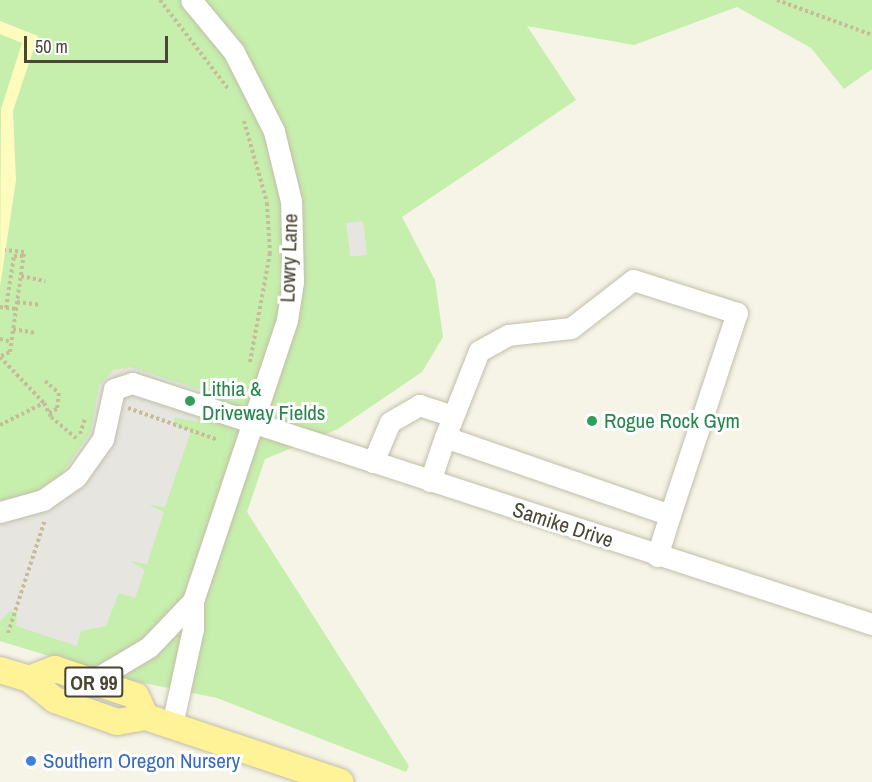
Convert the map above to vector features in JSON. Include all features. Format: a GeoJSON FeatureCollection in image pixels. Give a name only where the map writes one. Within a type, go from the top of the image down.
{"type":"FeatureCollection","features":[{"type":"Feature","properties":{"kind":"main road","name":"OR 99"},"geometry":{"type":"LineString","coordinates":[[29,679],[55,669],[92,681],[136,696],[146,717]]}},
{"type":"Feature","properties":{"kind":"main road","name":"OR 99"},"geometry":{"type":"LineString","coordinates":[[0,670],[29,679],[55,700],[117,722],[146,717],[340,782]]}},
{"type":"Feature","properties":{"kind":"street","name":"Lowry Lane"},"geometry":{"type":"LineString","coordinates":[[172,725],[193,629],[193,601],[255,423],[287,320],[293,281],[289,190],[255,88],[234,52],[191,0]]}},
{"type":"Feature","properties":{"kind":"street"},"geometry":{"type":"LineString","coordinates":[[430,480],[452,416],[479,351],[508,335],[572,328],[633,280],[737,313],[657,556]]}},
{"type":"Feature","properties":{"kind":"street","name":"Samike Drive"},"geometry":{"type":"LineString","coordinates":[[43,500],[90,459],[103,439],[114,389],[122,384],[255,423],[657,556],[872,624]]}},
{"type":"Feature","properties":{"kind":"street"},"geometry":{"type":"LineString","coordinates":[[373,462],[390,423],[418,405],[452,416]]}},
{"type":"Feature","properties":{"kind":"street"},"geometry":{"type":"LineString","coordinates":[[445,437],[670,515]]}},
{"type":"Feature","properties":{"kind":"street"},"geometry":{"type":"LineString","coordinates":[[0,512],[43,500]]}},
{"type":"Feature","properties":{"kind":"street","name":"Lowry Lane"},"geometry":{"type":"LineString","coordinates":[[92,681],[149,647],[193,601]]}},
{"type":"Feature","properties":{"kind":"path"},"geometry":{"type":"LineString","coordinates":[[777,0],[872,35]]}},
{"type":"Feature","properties":{"kind":"path"},"geometry":{"type":"LineString","coordinates":[[162,1],[233,98]]}},
{"type":"Feature","properties":{"kind":"path"},"geometry":{"type":"LineString","coordinates":[[242,116],[267,203],[270,253],[263,313],[248,368]]}},
{"type":"Feature","properties":{"kind":"path"},"geometry":{"type":"LineString","coordinates":[[5,250],[24,252],[24,256],[10,352],[0,356],[44,402],[49,413],[78,440]]}},
{"type":"Feature","properties":{"kind":"path"},"geometry":{"type":"LineString","coordinates":[[6,308],[14,256],[24,256]]}},
{"type":"Feature","properties":{"kind":"path"},"geometry":{"type":"LineString","coordinates":[[10,280],[45,281]]}},
{"type":"Feature","properties":{"kind":"path"},"geometry":{"type":"LineString","coordinates":[[17,302],[40,305]]}},
{"type":"Feature","properties":{"kind":"path"},"geometry":{"type":"LineString","coordinates":[[0,307],[16,309]]}},
{"type":"Feature","properties":{"kind":"path"},"geometry":{"type":"LineString","coordinates":[[13,329],[36,333]]}},
{"type":"Feature","properties":{"kind":"path"},"geometry":{"type":"LineString","coordinates":[[0,339],[11,342]]}},
{"type":"Feature","properties":{"kind":"path"},"geometry":{"type":"LineString","coordinates":[[45,381],[59,393],[57,409],[49,413]]}},
{"type":"Feature","properties":{"kind":"path"},"geometry":{"type":"LineString","coordinates":[[0,425],[44,402]]}},
{"type":"Feature","properties":{"kind":"path"},"geometry":{"type":"LineString","coordinates":[[122,406],[218,440]]}},
{"type":"Feature","properties":{"kind":"path"},"geometry":{"type":"LineString","coordinates":[[72,449],[78,440],[87,410]]}},
{"type":"Feature","properties":{"kind":"path"},"geometry":{"type":"LineString","coordinates":[[8,633],[48,510],[43,500]]}},
{"type":"Feature","properties":{"kind":"green space","name":"Lithia & Driveway Fields"},"geometry":{"type":"Polygon","coordinates":[[[0,0],[872,0],[872,69],[844,89],[811,48],[737,7],[634,45],[527,26],[576,100],[402,217],[435,280],[443,337],[422,372],[338,429],[265,459],[247,512],[409,766],[406,772],[217,698],[124,679],[0,641],[0,0]]]}},
{"type":"Feature","properties":{"kind":"sand"},"geometry":{"type":"Polygon","coordinates":[[[0,21],[38,36],[13,111],[16,180],[0,287],[1,109],[22,43],[0,34],[0,21]]]}},
{"type":"Feature","properties":{"kind":"shaded area"},"geometry":{"type":"Polygon","coordinates":[[[363,221],[367,255],[350,257],[346,223],[363,221]]]}},
{"type":"Feature","properties":{"kind":"shaded area"},"geometry":{"type":"Polygon","coordinates":[[[131,367],[207,392],[197,422],[175,417],[173,425],[191,431],[165,507],[149,505],[164,512],[147,564],[130,561],[145,570],[135,598],[119,593],[106,626],[81,631],[77,646],[16,626],[17,612],[10,611],[0,621],[0,501],[31,494],[61,475],[91,431],[99,385],[113,370],[131,367]]]}},
{"type":"Feature","properties":{"kind":"place","name":"Lithia & Driveway Fields"},"geometry":{"type":"Point","coordinates":[190,401]}},
{"type":"Feature","properties":{"kind":"place","name":"Rogue Rock Gym"},"geometry":{"type":"Point","coordinates":[592,421]}},
{"type":"Feature","properties":{"kind":"place","name":"Southern Oregon Nursery"},"geometry":{"type":"Point","coordinates":[31,761]}}]}
